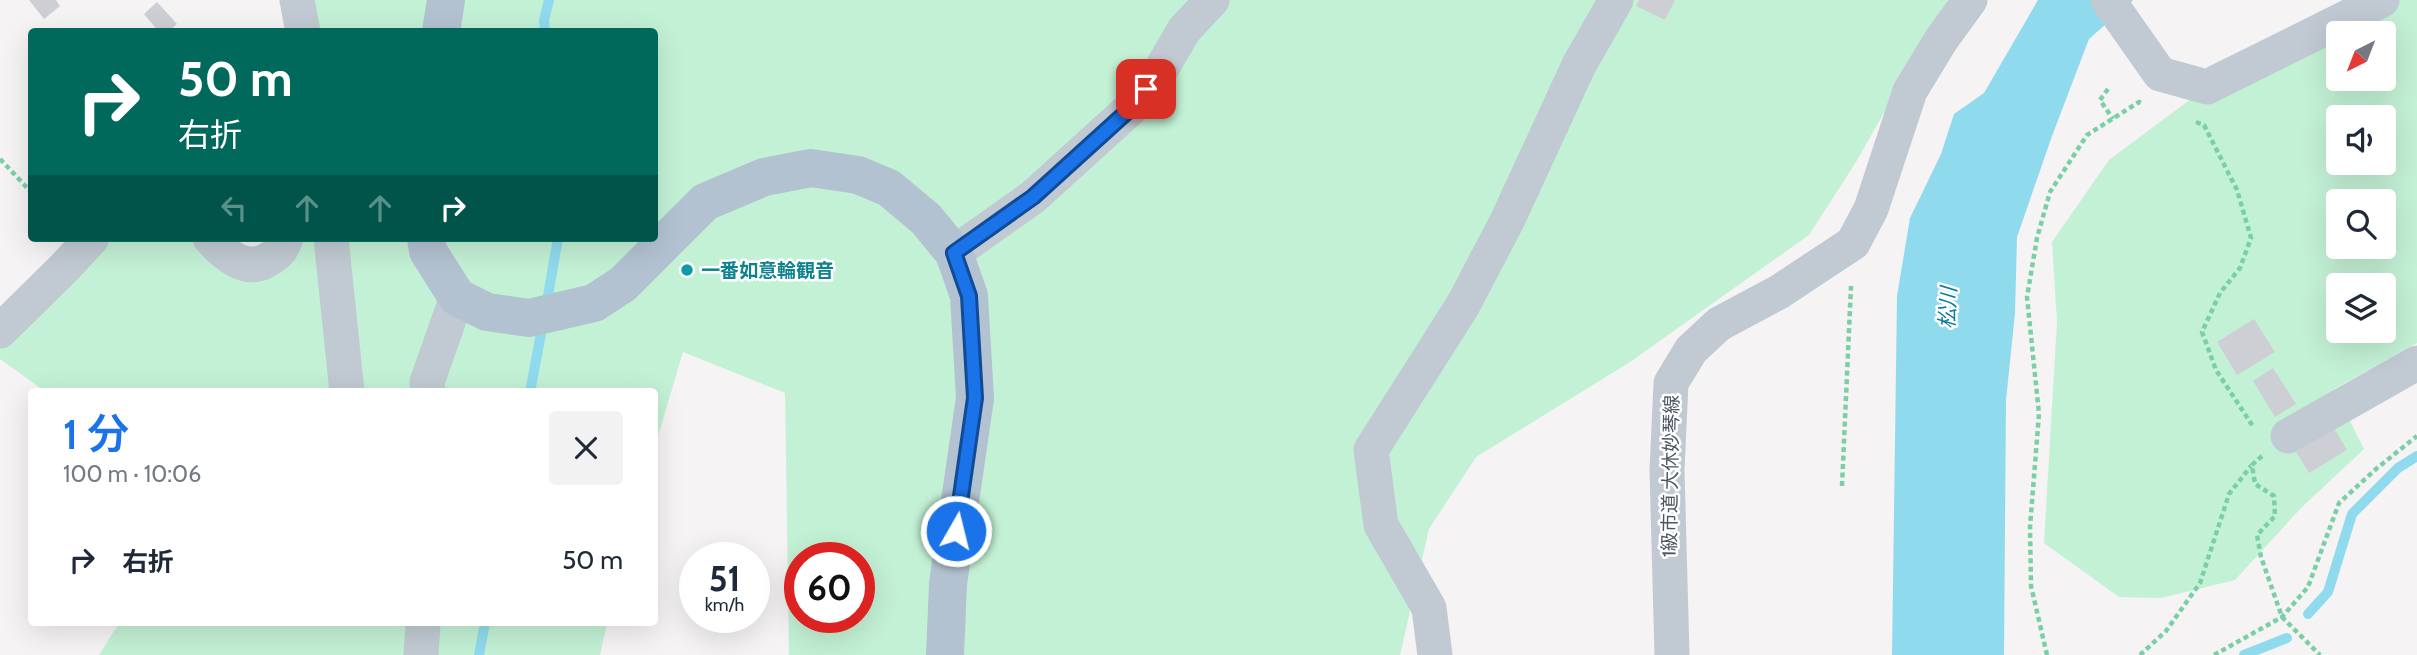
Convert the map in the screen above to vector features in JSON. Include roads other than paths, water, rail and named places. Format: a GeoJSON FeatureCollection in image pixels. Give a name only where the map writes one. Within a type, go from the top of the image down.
{"type":"FeatureCollection","features":[{"type":"Feature","properties":{"kind":"main road"},"geometry":{"type":"LineString","coordinates":[[442,28],[446,0]]}},
{"type":"Feature","properties":{"kind":"main road"},"geometry":{"type":"LineString","coordinates":[[427,242],[428,251],[472,304],[529,318],[594,303],[623,284],[705,202],[764,177],[811,168],[858,175],[889,188],[926,219],[954,253],[969,296],[975,398],[948,584],[945,655]]}},
{"type":"Feature","properties":{"kind":"street"},"geometry":{"type":"LineString","coordinates":[[297,0],[302,28]]}},
{"type":"Feature","properties":{"kind":"street"},"geometry":{"type":"LineString","coordinates":[[954,253],[1033,197],[1130,109],[1162,68],[1184,30],[1212,0]]}},
{"type":"Feature","properties":{"kind":"street"},"geometry":{"type":"LineString","coordinates":[[1436,655],[1429,608],[1381,525],[1371,450],[1463,305],[1507,222],[1580,65],[1616,0]]}},
{"type":"Feature","properties":{"kind":"street","name":"1級市道 大休妙琴線"},"geometry":{"type":"LineString","coordinates":[[1672,655],[1667,470],[1671,383],[1690,350],[1718,324],[1779,292],[1853,243],[1871,209],[1910,91],[1941,40],[1970,0]]}},
{"type":"Feature","properties":{"kind":"street"},"geometry":{"type":"LineString","coordinates":[[2108,0],[2156,90],[2207,87],[2382,0]]}},
{"type":"Feature","properties":{"kind":"street"},"geometry":{"type":"LineString","coordinates":[[0,331],[88,242]]}},
{"type":"Feature","properties":{"kind":"street"},"geometry":{"type":"LineString","coordinates":[[213,242],[219,249],[244,265],[261,265],[282,250],[285,242]]}},
{"type":"Feature","properties":{"kind":"street"},"geometry":{"type":"LineString","coordinates":[[331,242],[347,388]]}},
{"type":"Feature","properties":{"kind":"street"},"geometry":{"type":"LineString","coordinates":[[428,388],[427,382],[472,304]]}},
{"type":"Feature","properties":{"kind":"street"},"geometry":{"type":"LineString","coordinates":[[2278,443],[2417,363]]}},
{"type":"Feature","properties":{"kind":"street"},"geometry":{"type":"LineString","coordinates":[[421,655],[424,626]]}},
{"type":"Feature","properties":{"kind":"water","name":"松川"},"geometry":{"type":"Polygon","coordinates":[[[2038,0],[2133,0],[2089,39],[2017,237],[2015,313],[2006,400],[2004,655],[1892,655],[1897,296],[1910,218],[1941,154],[1954,114],[1984,93],[2038,0]]]}},
{"type":"Feature","properties":{"kind":"waterway"},"geometry":{"type":"LineString","coordinates":[[545,28],[549,0]]}},
{"type":"Feature","properties":{"kind":"waterway"},"geometry":{"type":"LineString","coordinates":[[546,307],[557,242]]}},
{"type":"Feature","properties":{"kind":"waterway"},"geometry":{"type":"LineString","coordinates":[[531,388],[543,323]]}},
{"type":"Feature","properties":{"kind":"waterway"},"geometry":{"type":"LineString","coordinates":[[2308,614],[2328,592],[2352,514],[2398,468],[2417,456]]}},
{"type":"Feature","properties":{"kind":"waterway"},"geometry":{"type":"LineString","coordinates":[[479,655],[484,626]]}},
{"type":"Feature","properties":{"kind":"waterway"},"geometry":{"type":"LineString","coordinates":[[2244,655],[2287,638]]}},
{"type":"Feature","properties":{"kind":"place","name":"一番如意輪観音"},"geometry":{"type":"Point","coordinates":[687,270]}}]}
